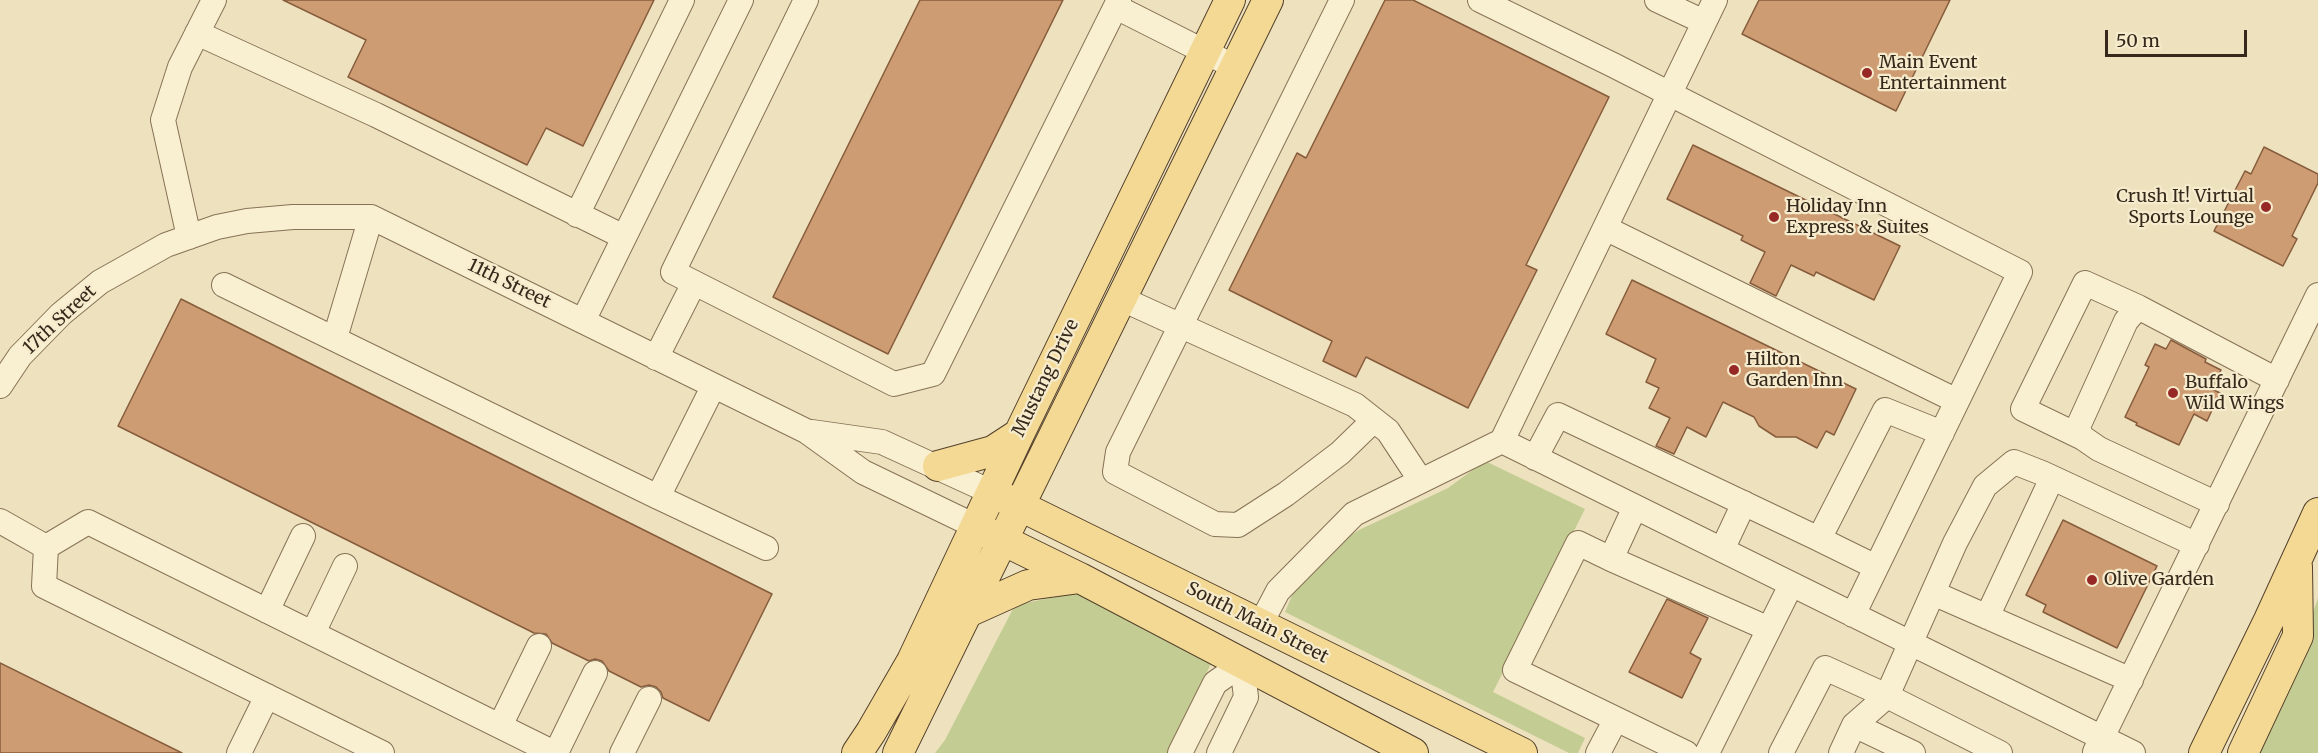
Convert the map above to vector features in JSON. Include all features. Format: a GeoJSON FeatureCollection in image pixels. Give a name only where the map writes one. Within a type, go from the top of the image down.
{"type":"FeatureCollection","features":[{"type":"Feature","properties":{"kind":"main road","name":"Mustang Drive"},"geometry":{"type":"LineString","coordinates":[[857,753],[872,732],[912,661],[1019,434],[1230,0]]}},
{"type":"Feature","properties":{"kind":"main road","name":"Mustang Drive"},"geometry":{"type":"LineString","coordinates":[[898,753],[1268,0]]}},
{"type":"Feature","properties":{"kind":"main road"},"geometry":{"type":"LineString","coordinates":[[938,466],[993,451],[1019,434]]}},
{"type":"Feature","properties":{"kind":"main road","name":"South Main Street"},"geometry":{"type":"LineString","coordinates":[[992,492],[1522,753]]}},
{"type":"Feature","properties":{"kind":"main road"},"geometry":{"type":"LineString","coordinates":[[2204,753],[2318,513]]}},
{"type":"Feature","properties":{"kind":"main road"},"geometry":{"type":"LineString","coordinates":[[975,526],[1080,578],[1413,753]]}},
{"type":"Feature","properties":{"kind":"main road"},"geometry":{"type":"LineString","coordinates":[[2243,753],[2298,636],[2297,558]]}},
{"type":"Feature","properties":{"kind":"main road"},"geometry":{"type":"LineString","coordinates":[[968,612],[1028,585],[1080,578]]}},
{"type":"Feature","properties":{"kind":"main road"},"geometry":{"type":"LineString","coordinates":[[1242,664],[1260,625]]}},
{"type":"Feature","properties":{"kind":"main road"},"geometry":{"type":"LineString","coordinates":[[1426,753],[1443,716]]}},
{"type":"Feature","properties":{"kind":"street"},"geometry":{"type":"LineString","coordinates":[[192,236],[163,120],[180,67],[214,0]]}},
{"type":"Feature","properties":{"kind":"street"},"geometry":{"type":"LineString","coordinates":[[577,215],[682,0]]}},
{"type":"Feature","properties":{"kind":"street"},"geometry":{"type":"LineString","coordinates":[[583,321],[741,0]]}},
{"type":"Feature","properties":{"kind":"street"},"geometry":{"type":"LineString","coordinates":[[806,0],[673,272],[894,384],[933,374],[1118,3],[1235,67]]}},
{"type":"Feature","properties":{"kind":"street"},"geometry":{"type":"LineString","coordinates":[[1342,0],[1118,452],[1115,472],[1215,524],[1238,525],[1286,494],[1340,453],[1374,420]]}},
{"type":"Feature","properties":{"kind":"street"},"geometry":{"type":"LineString","coordinates":[[1480,0],[2020,272],[1852,615]]}},
{"type":"Feature","properties":{"kind":"street"},"geometry":{"type":"LineString","coordinates":[[1657,0],[1704,22]]}},
{"type":"Feature","properties":{"kind":"street"},"geometry":{"type":"LineString","coordinates":[[1260,625],[1278,591],[1354,514],[1502,441],[1715,0]]}},
{"type":"Feature","properties":{"kind":"street"},"geometry":{"type":"LineString","coordinates":[[197,33],[376,115],[624,237]]}},
{"type":"Feature","properties":{"kind":"street","name":"11th Street"},"geometry":{"type":"LineString","coordinates":[[192,236],[217,227],[247,221],[293,217],[371,218],[806,431],[863,472],[975,526]]}},
{"type":"Feature","properties":{"kind":"street"},"geometry":{"type":"LineString","coordinates":[[335,338],[371,218]]}},
{"type":"Feature","properties":{"kind":"street"},"geometry":{"type":"LineString","coordinates":[[1605,228],[1957,401]]}},
{"type":"Feature","properties":{"kind":"street","name":"17th Street"},"geometry":{"type":"LineString","coordinates":[[0,386],[28,348],[62,314],[100,282],[166,245],[192,236]]}},
{"type":"Feature","properties":{"kind":"street"},"geometry":{"type":"LineString","coordinates":[[656,358],[694,283]]}},
{"type":"Feature","properties":{"kind":"street"},"geometry":{"type":"LineString","coordinates":[[2217,504],[2099,449],[2083,438],[2023,409],[2085,283],[2277,380]]}},
{"type":"Feature","properties":{"kind":"street"},"geometry":{"type":"LineString","coordinates":[[224,285],[766,548]]}},
{"type":"Feature","properties":{"kind":"street"},"geometry":{"type":"LineString","coordinates":[[2098,746],[2318,296]]}},
{"type":"Feature","properties":{"kind":"street"},"geometry":{"type":"LineString","coordinates":[[1122,299],[1355,405],[1388,431],[1421,481]]}},
{"type":"Feature","properties":{"kind":"street"},"geometry":{"type":"LineString","coordinates":[[2083,438],[2077,429],[2126,321],[2138,308]]}},
{"type":"Feature","properties":{"kind":"street"},"geometry":{"type":"LineString","coordinates":[[658,497],[713,387]]}},
{"type":"Feature","properties":{"kind":"street"},"geometry":{"type":"LineString","coordinates":[[1819,539],[1885,410],[1942,433]]}},
{"type":"Feature","properties":{"kind":"street"},"geometry":{"type":"LineString","coordinates":[[1535,458],[1558,415],[1876,567]]}},
{"type":"Feature","properties":{"kind":"street","name":"11th Street"},"geometry":{"type":"LineString","coordinates":[[806,431],[882,442],[992,492]]}},
{"type":"Feature","properties":{"kind":"street"},"geometry":{"type":"LineString","coordinates":[[1502,441],[1911,644],[2098,746],[2133,753]]}},
{"type":"Feature","properties":{"kind":"street"},"geometry":{"type":"LineString","coordinates":[[1842,753],[1854,725],[1887,696],[1955,543],[1985,486],[2014,462],[2197,545]]}},
{"type":"Feature","properties":{"kind":"street"},"geometry":{"type":"LineString","coordinates":[[1987,616],[2052,478]]}},
{"type":"Feature","properties":{"kind":"street"},"geometry":{"type":"LineString","coordinates":[[1722,550],[1744,503]]}},
{"type":"Feature","properties":{"kind":"street"},"geometry":{"type":"LineString","coordinates":[[1611,559],[1635,507]]}},
{"type":"Feature","properties":{"kind":"street"},"geometry":{"type":"LineString","coordinates":[[0,521],[46,547]]}},
{"type":"Feature","properties":{"kind":"street"},"geometry":{"type":"LineString","coordinates":[[46,547],[88,522],[555,753],[595,673]]}},
{"type":"Feature","properties":{"kind":"street"},"geometry":{"type":"LineString","coordinates":[[267,611],[303,536]]}},
{"type":"Feature","properties":{"kind":"street"},"geometry":{"type":"LineString","coordinates":[[1686,753],[1515,670],[1578,543],[1769,629]]}},
{"type":"Feature","properties":{"kind":"street"},"geometry":{"type":"LineString","coordinates":[[46,547],[44,586],[267,696],[366,750]]}},
{"type":"Feature","properties":{"kind":"street"},"geometry":{"type":"LineString","coordinates":[[313,633],[345,566]]}},
{"type":"Feature","properties":{"kind":"street"},"geometry":{"type":"LineString","coordinates":[[1707,753],[1791,585]]}},
{"type":"Feature","properties":{"kind":"street"},"geometry":{"type":"LineString","coordinates":[[1933,593],[2131,680]]}},
{"type":"Feature","properties":{"kind":"street"},"geometry":{"type":"LineString","coordinates":[[500,726],[540,646]]}},
{"type":"Feature","properties":{"kind":"street"},"geometry":{"type":"LineString","coordinates":[[1180,753],[1215,683],[1242,664],[1246,696],[1219,753]]}},
{"type":"Feature","properties":{"kind":"street"},"geometry":{"type":"LineString","coordinates":[[1781,753],[1825,668],[1887,696],[2000,753]]}},
{"type":"Feature","properties":{"kind":"street"},"geometry":{"type":"LineString","coordinates":[[239,753],[267,696]]}},
{"type":"Feature","properties":{"kind":"street"},"geometry":{"type":"LineString","coordinates":[[622,753],[649,699]]}},
{"type":"Feature","properties":{"kind":"street"},"geometry":{"type":"LineString","coordinates":[[1598,753],[1616,719]]}},
{"type":"Feature","properties":{"kind":"street"},"geometry":{"type":"LineString","coordinates":[[1854,725],[1913,753]]}},
{"type":"Feature","properties":{"kind":"green space"},"geometry":{"type":"Polygon","coordinates":[[[1485,461],[1585,509],[1493,692],[1585,738],[1578,753],[1569,753],[1285,612],[1294,591],[1335,545],[1359,530],[1448,488],[1485,461]]]}},
{"type":"Feature","properties":{"kind":"green space"},"geometry":{"type":"Polygon","coordinates":[[[1081,592],[1212,661],[1170,753],[935,753],[945,740],[1015,605],[1081,592]]]}},
{"type":"Feature","properties":{"kind":"green space"},"geometry":{"type":"Polygon","coordinates":[[[2318,598],[2318,753],[2250,753],[2303,641],[2318,598]]]}},
{"type":"Feature","properties":{"kind":"building"},"geometry":{"type":"Polygon","coordinates":[[[283,0],[654,0],[583,146],[546,128],[527,165],[348,77],[366,40],[283,0]]]}},
{"type":"Feature","properties":{"kind":"building"},"geometry":{"type":"Polygon","coordinates":[[[920,0],[1063,0],[888,354],[773,297],[920,0]]]}},
{"type":"Feature","properties":{"kind":"building"},"geometry":{"type":"Polygon","coordinates":[[[1385,0],[1413,0],[1609,97],[1526,265],[1537,270],[1468,408],[1366,357],[1356,377],[1323,361],[1332,341],[1229,290],[1297,153],[1306,158],[1385,0]]]}},
{"type":"Feature","properties":{"kind":"building","name":"Main Event Entertainment"},"geometry":{"type":"Polygon","coordinates":[[[1759,0],[1950,0],[1896,111],[1742,34],[1759,0]]]}},
{"type":"Feature","properties":{"kind":"building","name":"Holiday Inn Express & Suites"},"geometry":{"type":"Polygon","coordinates":[[[1693,145],[1900,246],[1874,300],[1816,272],[1814,276],[1791,265],[1776,296],[1750,283],[1765,252],[1741,240],[1743,236],[1667,199],[1693,145]]]}},
{"type":"Feature","properties":{"kind":"building","name":"Crush It! Virtual Sports Lounge"},"geometry":{"type":"Polygon","coordinates":[[[2264,147],[2318,174],[2318,183],[2292,236],[2297,239],[2283,266],[2214,231],[2245,171],[2251,174],[2264,147]]]}},
{"type":"Feature","properties":{"kind":"building","name":"Hilton Garden Inn"},"geometry":{"type":"Polygon","coordinates":[[[1632,280],[1856,389],[1834,435],[1826,431],[1817,448],[1796,437],[1776,437],[1759,426],[1754,417],[1723,402],[1706,437],[1687,427],[1674,454],[1656,446],[1670,418],[1649,408],[1659,388],[1646,382],[1656,359],[1606,334],[1632,280]]]}},
{"type":"Feature","properties":{"kind":"building"},"geometry":{"type":"Polygon","coordinates":[[[181,299],[772,594],[709,721],[663,698],[656,687],[649,685],[641,687],[609,671],[602,661],[595,659],[589,661],[552,643],[546,634],[534,633],[118,426],[181,299]]]}},
{"type":"Feature","properties":{"kind":"building"},"geometry":{"type":"Polygon","coordinates":[[[2171,340],[2221,370],[2212,389],[2220,393],[2207,421],[2194,414],[2179,445],[2136,425],[2137,423],[2125,417],[2149,367],[2145,365],[2155,344],[2166,349],[2171,340]]]}},
{"type":"Feature","properties":{"kind":"building","name":"Olive Garden"},"geometry":{"type":"Polygon","coordinates":[[[2063,520],[2157,566],[2117,648],[2043,612],[2046,605],[2026,595],[2063,520]]]}},
{"type":"Feature","properties":{"kind":"building"},"geometry":{"type":"Polygon","coordinates":[[[1667,599],[1708,618],[1690,653],[1701,659],[1682,698],[1629,672],[1667,599]]]}},
{"type":"Feature","properties":{"kind":"building"},"geometry":{"type":"Polygon","coordinates":[[[0,663],[182,753],[0,753],[0,663]]]}},
{"type":"Feature","properties":{"kind":"place","name":"Main Event Entertainment"},"geometry":{"type":"Point","coordinates":[1867,73]}},
{"type":"Feature","properties":{"kind":"place","name":"Crush It! Virtual Sports Lounge"},"geometry":{"type":"Point","coordinates":[2266,207]}},
{"type":"Feature","properties":{"kind":"place","name":"Holiday Inn Express & Suites"},"geometry":{"type":"Point","coordinates":[1774,217]}},
{"type":"Feature","properties":{"kind":"place","name":"Hilton Garden Inn"},"geometry":{"type":"Point","coordinates":[1734,370]}},
{"type":"Feature","properties":{"kind":"place","name":"Buffalo Wild Wings"},"geometry":{"type":"Point","coordinates":[2173,393]}},
{"type":"Feature","properties":{"kind":"place","name":"Olive Garden"},"geometry":{"type":"Point","coordinates":[2092,580]}}]}
